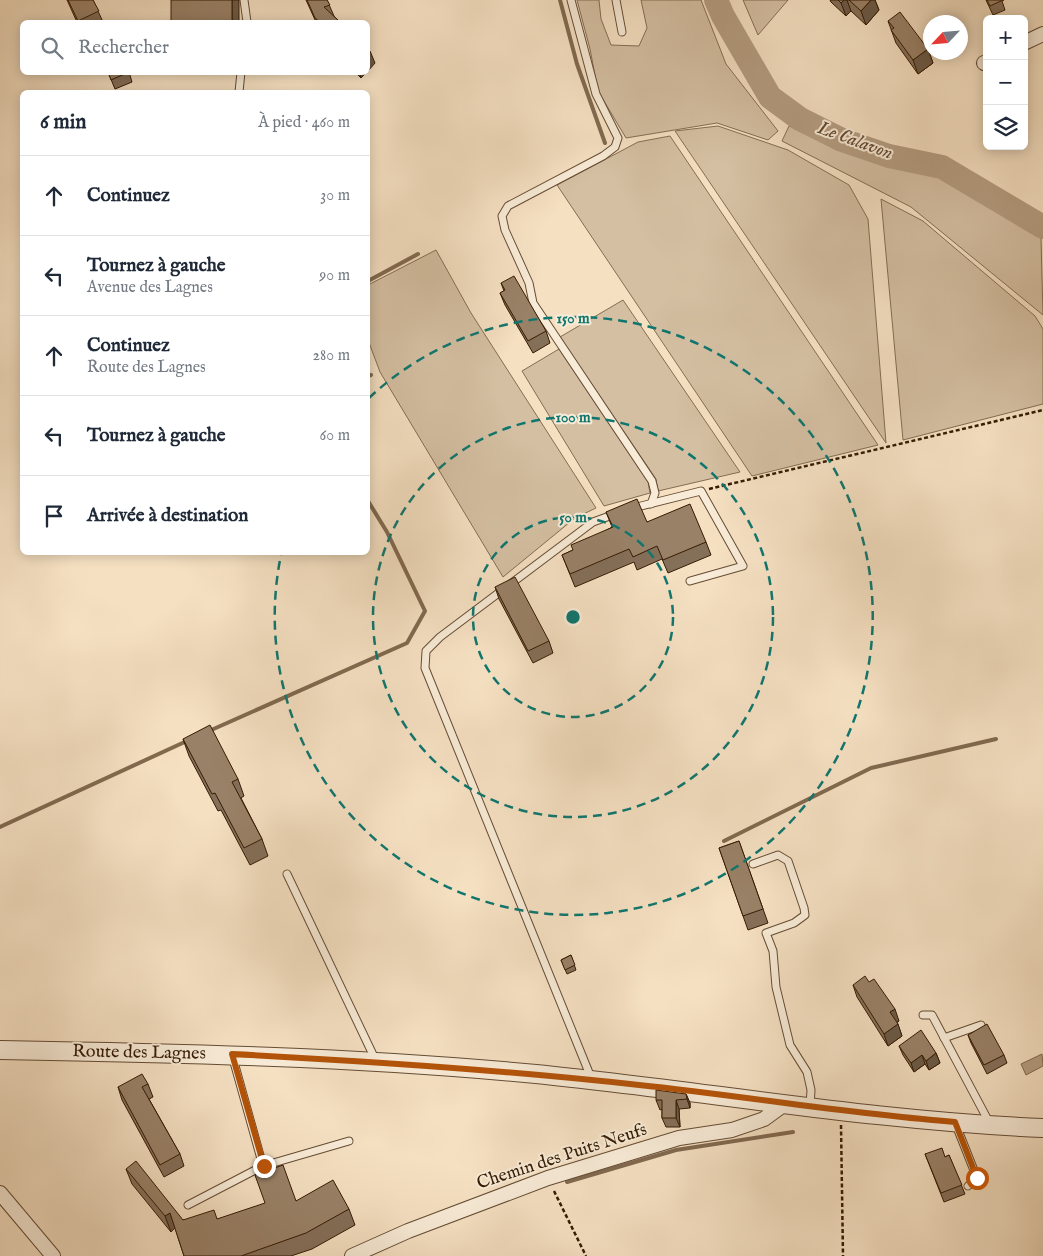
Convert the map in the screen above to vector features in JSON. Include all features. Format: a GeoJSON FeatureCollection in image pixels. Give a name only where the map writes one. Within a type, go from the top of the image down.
{"type":"FeatureCollection","features":[{"type":"Feature","properties":{"kind":"street"},"geometry":{"type":"LineString","coordinates":[[1028,42],[1043,34]]}},
{"type":"Feature","properties":{"kind":"street","name":"Route des Lagnes"},"geometry":{"type":"LineString","coordinates":[[0,1050],[232,1054],[376,1061],[592,1080],[841,1111],[1043,1128]]}},
{"type":"Feature","properties":{"kind":"street","name":"Chemin des Puits Neufs"},"geometry":{"type":"LineString","coordinates":[[352,1256],[408,1231],[548,1178],[679,1138],[732,1130],[764,1119],[786,1103]]}},
{"type":"Feature","properties":{"kind":"street"},"geometry":{"type":"LineString","coordinates":[[0,1193],[53,1256]]}},
{"type":"Feature","properties":{"kind":"lane"},"geometry":{"type":"LineString","coordinates":[[244,0],[247,20]]}},
{"type":"Feature","properties":{"kind":"lane"},"geometry":{"type":"LineString","coordinates":[[571,0],[596,94],[618,138],[615,147],[508,206],[502,216],[505,230],[529,283],[533,303],[652,481],[655,492],[651,504]]}},
{"type":"Feature","properties":{"kind":"lane"},"geometry":{"type":"LineString","coordinates":[[616,0],[622,32]]}},
{"type":"Feature","properties":{"kind":"lane"},"geometry":{"type":"LineString","coordinates":[[239,90],[241,75]]}},
{"type":"Feature","properties":{"kind":"lane"},"geometry":{"type":"LineString","coordinates":[[592,1080],[424,668],[426,651],[440,637],[593,522],[651,504],[701,492],[743,566],[690,581]]}},
{"type":"Feature","properties":{"kind":"lane"},"geometry":{"type":"LineString","coordinates":[[752,864],[778,855],[788,861],[804,908],[805,915],[794,923],[766,933],[773,951],[776,987],[790,1045],[807,1072],[810,1107]]}},
{"type":"Feature","properties":{"kind":"lane"},"geometry":{"type":"LineString","coordinates":[[287,874],[376,1061]]}},
{"type":"Feature","properties":{"kind":"lane"},"geometry":{"type":"LineString","coordinates":[[923,1015],[932,1015],[991,1125]]}},
{"type":"Feature","properties":{"kind":"lane"},"geometry":{"type":"LineString","coordinates":[[944,1038],[981,1025]]}},
{"type":"Feature","properties":{"kind":"lane"},"geometry":{"type":"LineString","coordinates":[[232,1054],[264,1166]]}},
{"type":"Feature","properties":{"kind":"lane"},"geometry":{"type":"LineString","coordinates":[[955,1122],[977,1178],[968,1186]]}},
{"type":"Feature","properties":{"kind":"lane"},"geometry":{"type":"LineString","coordinates":[[188,1205],[264,1166],[349,1141]]}},
{"type":"Feature","properties":{"kind":"path"},"geometry":{"type":"LineString","coordinates":[[701,492],[1043,410]]}},
{"type":"Feature","properties":{"kind":"path"},"geometry":{"type":"LineString","coordinates":[[841,1111],[843,1256]]}},
{"type":"Feature","properties":{"kind":"path"},"geometry":{"type":"LineString","coordinates":[[548,1178],[586,1256]]}},
{"type":"Feature","properties":{"kind":"shaded area"},"geometry":{"type":"Polygon","coordinates":[[[577,0],[599,0],[601,19],[611,45],[639,46],[647,28],[641,0],[701,0],[726,64],[778,131],[768,140],[717,123],[626,138],[598,91],[590,49],[577,0]]]}},
{"type":"Feature","properties":{"kind":"shaded area"},"geometry":{"type":"Polygon","coordinates":[[[743,0],[788,0],[758,35],[743,0]]]}},
{"type":"Feature","properties":{"kind":"shaded area"},"geometry":{"type":"Polygon","coordinates":[[[718,126],[788,150],[849,185],[868,219],[886,443],[675,131],[718,126]]]}},
{"type":"Feature","properties":{"kind":"shaded area"},"geometry":{"type":"Polygon","coordinates":[[[789,126],[869,156],[955,179],[1041,238],[1043,315],[911,207],[782,141],[789,126]]]}},
{"type":"Feature","properties":{"kind":"shaded area"},"geometry":{"type":"Polygon","coordinates":[[[670,136],[878,445],[752,476],[557,185],[638,142],[670,136]]]}},
{"type":"Feature","properties":{"kind":"shaded area"},"geometry":{"type":"Polygon","coordinates":[[[881,199],[923,221],[1035,316],[1043,329],[1043,404],[903,440],[881,199]]]}},
{"type":"Feature","properties":{"kind":"shaded area"},"geometry":{"type":"Polygon","coordinates":[[[436,250],[471,313],[596,508],[575,518],[503,577],[380,372],[370,345],[370,284],[436,250]]]}},
{"type":"Feature","properties":{"kind":"shaded area"},"geometry":{"type":"Polygon","coordinates":[[[623,300],[740,472],[658,491],[656,479],[560,337],[623,300]]]}},
{"type":"Feature","properties":{"kind":"shaded area"},"geometry":{"type":"Polygon","coordinates":[[[559,349],[648,482],[650,493],[604,506],[522,371],[559,349]]]}},
{"type":"Feature","properties":{"kind":"shaded area"},"geometry":{"type":"Polygon","coordinates":[[[1042,1054],[1043,1066],[1026,1075],[1021,1064],[1042,1054]]]}},
{"type":"Feature","properties":{"kind":"building"},"geometry":{"type":"Polygon","coordinates":[[[68,0],[93,0],[99,11],[78,20],[68,0]]]}},
{"type":"Feature","properties":{"kind":"building"},"geometry":{"type":"Polygon","coordinates":[[[171,0],[232,0],[232,20],[171,20],[171,0]]]}},
{"type":"Feature","properties":{"kind":"building"},"geometry":{"type":"Polygon","coordinates":[[[307,0],[327,0],[330,5],[324,7],[338,20],[318,20],[307,0]]]}},
{"type":"Feature","properties":{"kind":"building"},"geometry":{"type":"Polygon","coordinates":[[[849,0],[871,0],[861,11],[849,0]]]}},
{"type":"Feature","properties":{"kind":"building"},"geometry":{"type":"Polygon","coordinates":[[[987,0],[1001,0],[1001,1],[990,6],[987,0]]]}},
{"type":"Feature","properties":{"kind":"building"},"geometry":{"type":"Polygon","coordinates":[[[900,12],[923,42],[923,53],[913,60],[891,30],[894,28],[888,21],[900,12]]]}},
{"type":"Feature","properties":{"kind":"building"},"geometry":{"type":"Polygon","coordinates":[[[109,75],[122,75],[111,80],[109,75]]]}},
{"type":"Feature","properties":{"kind":"building"},"geometry":{"type":"Polygon","coordinates":[[[514,276],[546,331],[528,341],[500,293],[505,290],[501,283],[514,276]]]}},
{"type":"Feature","properties":{"kind":"building"},"geometry":{"type":"Polygon","coordinates":[[[637,499],[647,522],[690,504],[706,542],[663,560],[657,546],[633,557],[629,549],[570,574],[562,555],[573,550],[571,545],[613,527],[606,512],[637,499]]]}},
{"type":"Feature","properties":{"kind":"building"},"geometry":{"type":"Polygon","coordinates":[[[515,577],[549,641],[528,651],[495,587],[515,577]]]}},
{"type":"Feature","properties":{"kind":"building"},"geometry":{"type":"Polygon","coordinates":[[[210,725],[238,779],[232,782],[262,839],[244,848],[215,793],[212,794],[183,739],[210,725]]]}},
{"type":"Feature","properties":{"kind":"building"},"geometry":{"type":"Polygon","coordinates":[[[739,841],[763,909],[743,916],[719,848],[739,841]]]}},
{"type":"Feature","properties":{"kind":"building"},"geometry":{"type":"Polygon","coordinates":[[[571,955],[575,965],[565,970],[561,960],[571,955]]]}},
{"type":"Feature","properties":{"kind":"building"},"geometry":{"type":"Polygon","coordinates":[[[865,976],[869,982],[874,979],[895,1009],[890,1012],[898,1024],[884,1034],[853,985],[865,976]]]}},
{"type":"Feature","properties":{"kind":"building"},"geometry":{"type":"Polygon","coordinates":[[[987,1024],[1004,1055],[984,1065],[968,1035],[987,1024]]]}},
{"type":"Feature","properties":{"kind":"building"},"geometry":{"type":"Polygon","coordinates":[[[921,1030],[936,1053],[926,1061],[922,1055],[911,1063],[899,1046],[921,1030]]]}},
{"type":"Feature","properties":{"kind":"building"},"geometry":{"type":"Polygon","coordinates":[[[142,1074],[148,1084],[142,1087],[180,1154],[160,1165],[118,1087],[142,1074]]]}},
{"type":"Feature","properties":{"kind":"building"},"geometry":{"type":"Polygon","coordinates":[[[656,1090],[686,1094],[687,1099],[676,1100],[676,1118],[662,1118],[662,1100],[656,1100],[656,1090]]]}},
{"type":"Feature","properties":{"kind":"building"},"geometry":{"type":"Polygon","coordinates":[[[942,1148],[945,1157],[949,1155],[962,1185],[941,1193],[925,1154],[942,1148]]]}},
{"type":"Feature","properties":{"kind":"building"},"geometry":{"type":"Polygon","coordinates":[[[136,1161],[183,1220],[214,1210],[217,1219],[265,1203],[255,1175],[283,1165],[296,1201],[333,1180],[349,1209],[306,1233],[241,1256],[184,1256],[170,1213],[165,1216],[126,1169],[136,1161]]]}},
{"type":"Feature","properties":{"kind":"waterway"},"geometry":{"type":"LineString","coordinates":[[560,0],[577,64],[605,143]]}},
{"type":"Feature","properties":{"kind":"waterway","name":"Le Calavon"},"geometry":{"type":"LineString","coordinates":[[716,0],[723,16],[770,97],[800,119],[842,140],[889,156],[942,167],[1043,227]]}},
{"type":"Feature","properties":{"kind":"waterway"},"geometry":{"type":"LineString","coordinates":[[370,280],[418,254]]}},
{"type":"Feature","properties":{"kind":"waterway"},"geometry":{"type":"LineString","coordinates":[[209,731],[407,643],[425,611],[387,532],[370,504]]}},
{"type":"Feature","properties":{"kind":"waterway"},"geometry":{"type":"LineString","coordinates":[[724,841],[871,768],[996,739]]}},
{"type":"Feature","properties":{"kind":"waterway"},"geometry":{"type":"LineString","coordinates":[[0,827],[189,740]]}},
{"type":"Feature","properties":{"kind":"waterway"},"geometry":{"type":"LineString","coordinates":[[567,1182],[676,1150],[793,1132]]}},
{"type":"Feature","properties":{"kind":"route"},"geometry":{"type":"LineString","coordinates":[[264,1166],[232,1054],[376,1061],[532,1074],[641,1085],[870,1115],[955,1122],[977,1178]]}}]}
